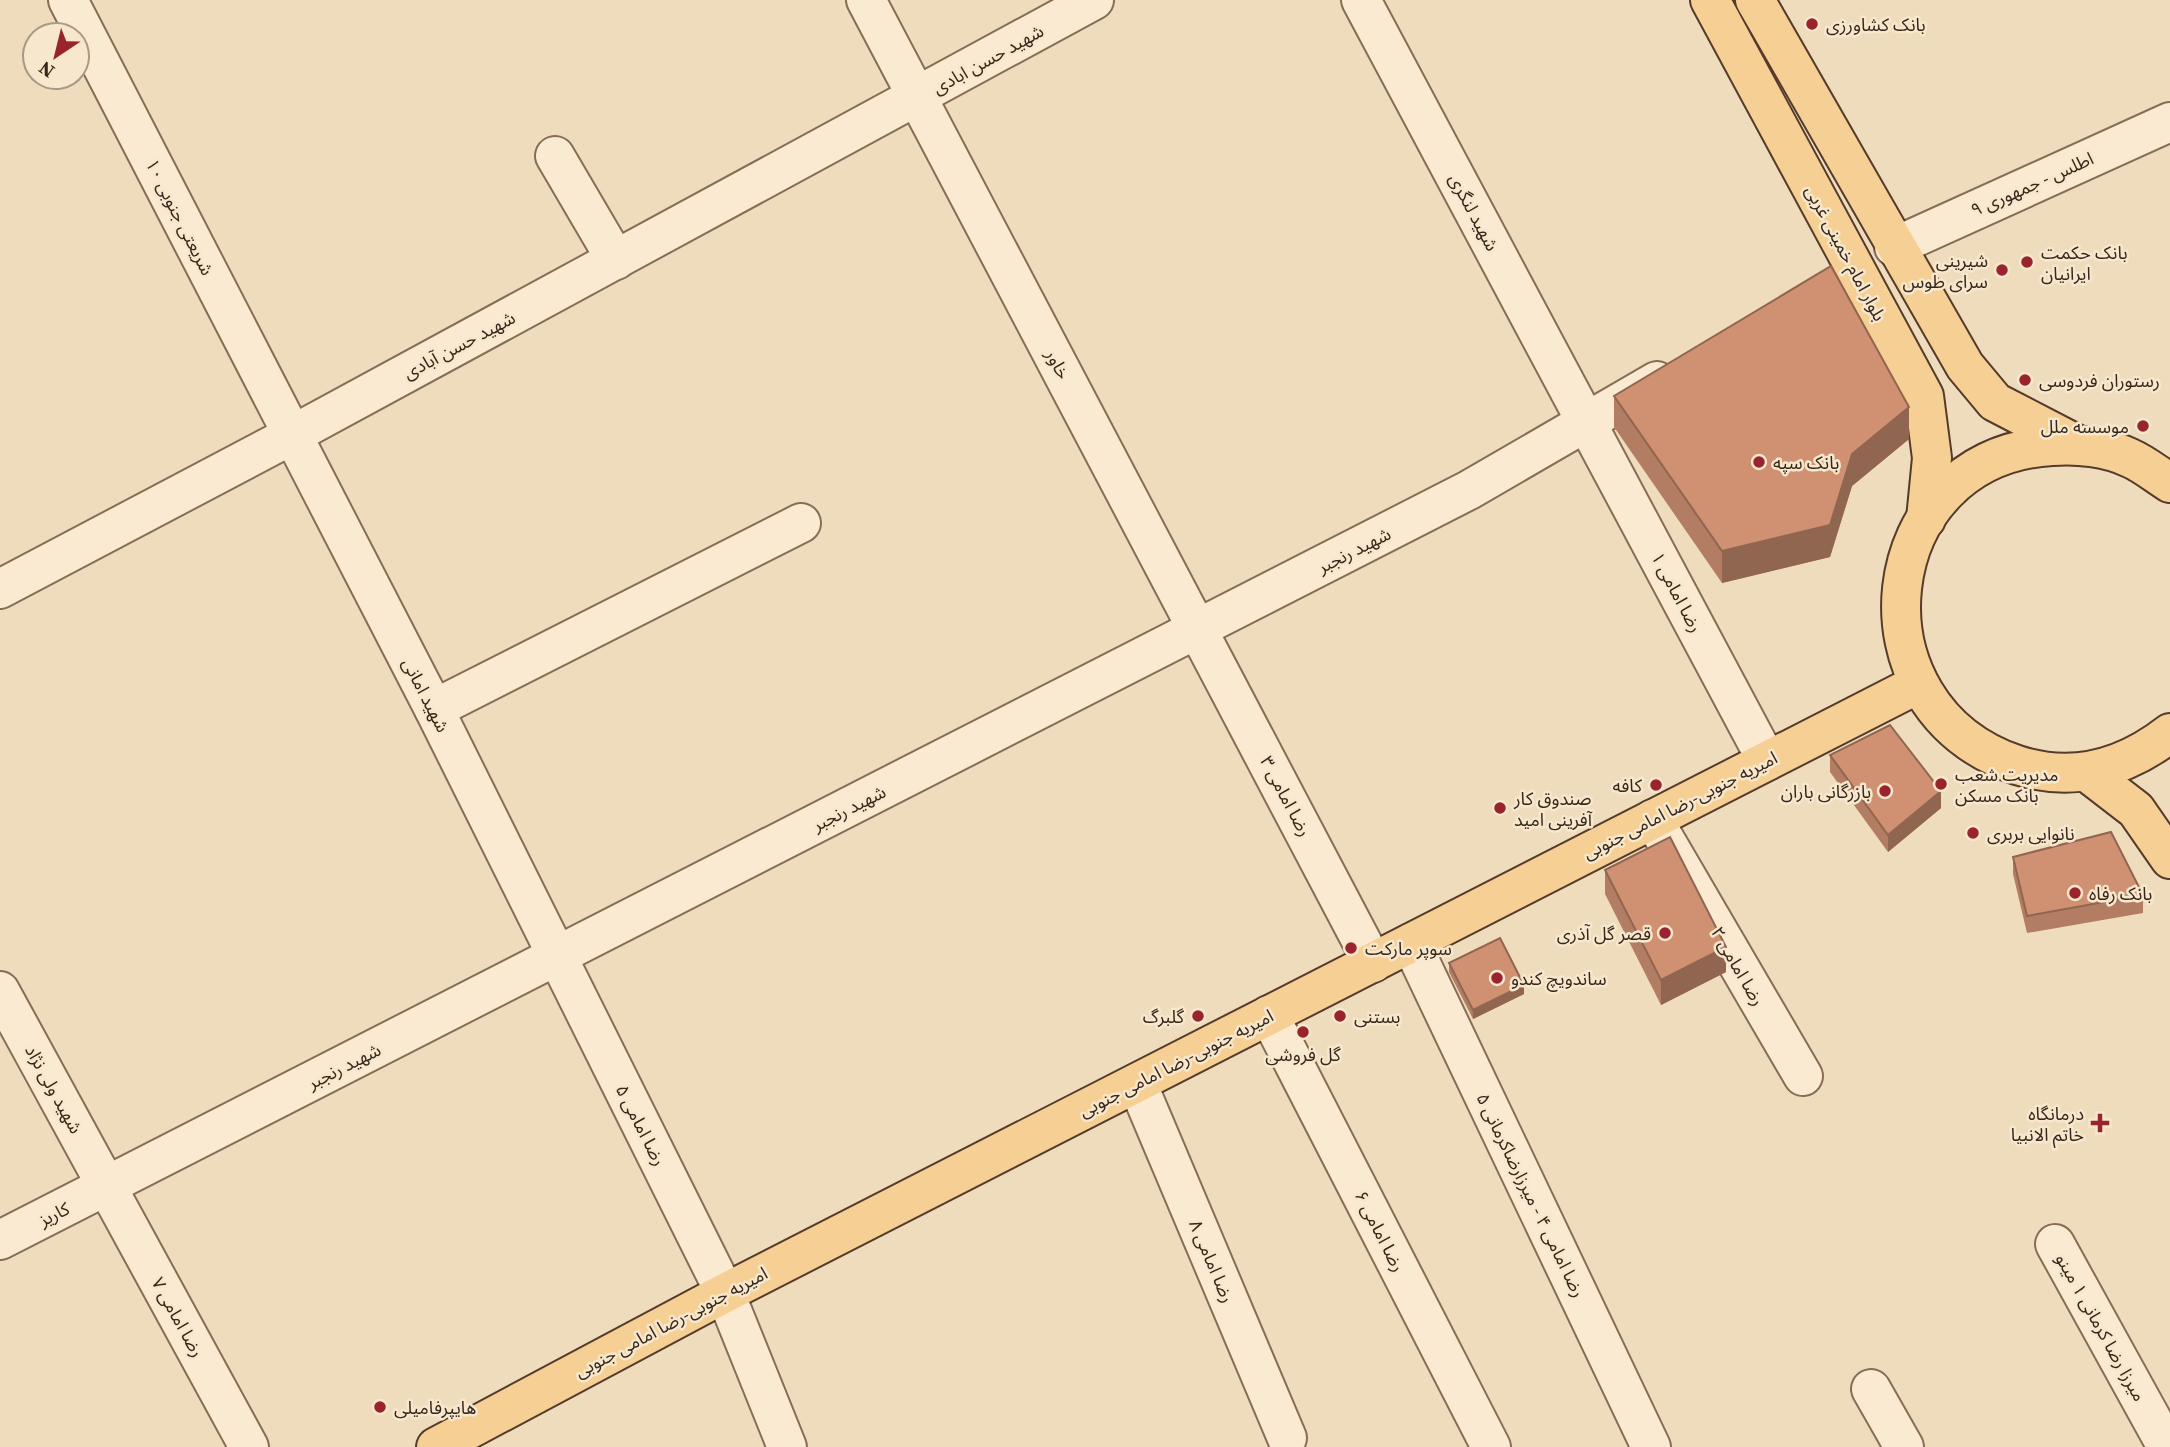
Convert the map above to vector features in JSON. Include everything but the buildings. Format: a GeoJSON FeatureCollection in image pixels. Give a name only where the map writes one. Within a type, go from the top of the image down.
{"type":"FeatureCollection","features":[{"type":"Feature","properties":{"kind":"main road","name":"بلوار امام خمینی غربی"},"geometry":{"type":"LineString","coordinates":[[1710,0],[1924,396],[1932,458],[1926,519]]}},
{"type":"Feature","properties":{"kind":"main road"},"geometry":{"type":"LineString","coordinates":[[1755,0],[1894,247],[1965,366],[1995,402],[2076,444],[2128,457],[2170,483]]}},
{"type":"Feature","properties":{"kind":"main road"},"geometry":{"type":"LineString","coordinates":[[2076,444],[2033,447],[1991,461],[1954,485],[1926,519],[1907,557],[1899,600],[1903,643],[1918,684],[1948,726],[1989,755],[2038,772],[2088,772],[2142,755],[2170,733]]}},
{"type":"Feature","properties":{"kind":"main road","name":"امیریه جنوبی-رضا امامی جنوبی"},"geometry":{"type":"LineString","coordinates":[[436,1447],[725,1293],[1918,684]]}},
{"type":"Feature","properties":{"kind":"main road"},"geometry":{"type":"LineString","coordinates":[[2088,772],[2136,810],[2170,859]]}},
{"type":"Feature","properties":{"kind":"street","name":"شریعتی جنوبی ۱۰"},"geometry":{"type":"LineString","coordinates":[[68,0],[292,435]]}},
{"type":"Feature","properties":{"kind":"street","name":"خاور"},"geometry":{"type":"LineString","coordinates":[[866,0],[1198,630]]}},
{"type":"Feature","properties":{"kind":"street","name":"شهید حسن ابادی"},"geometry":{"type":"LineString","coordinates":[[918,98],[1094,0]]}},
{"type":"Feature","properties":{"kind":"street","name":"شهید لنگری"},"geometry":{"type":"LineString","coordinates":[[1361,0],[1587,424]]}},
{"type":"Feature","properties":{"kind":"street","name":"شهید حسن آبادی"},"geometry":{"type":"LineString","coordinates":[[0,589],[918,98]]}},
{"type":"Feature","properties":{"kind":"street","name":"اطلس - جمهوری ۹"},"geometry":{"type":"LineString","coordinates":[[1894,247],[2170,122]]}},
{"type":"Feature","properties":{"kind":"street"},"geometry":{"type":"LineString","coordinates":[[555,156],[616,260]]}},
{"type":"Feature","properties":{"kind":"street"},"geometry":{"type":"LineString","coordinates":[[1817,284],[1851,263]]}},
{"type":"Feature","properties":{"kind":"street","name":"شهید رنجبر"},"geometry":{"type":"LineString","coordinates":[[108,1187],[1469,490],[1587,424],[1690,361]]}},
{"type":"Feature","properties":{"kind":"street","name":"رضا امامی ۱"},"geometry":{"type":"LineString","coordinates":[[1587,424],[1767,761]]}},
{"type":"Feature","properties":{"kind":"street","name":"شهید امانی"},"geometry":{"type":"LineString","coordinates":[[292,435],[434,709],[557,957]]}},
{"type":"Feature","properties":{"kind":"street"},"geometry":{"type":"LineString","coordinates":[[434,709],[801,523]]}},
{"type":"Feature","properties":{"kind":"street","name":"رضا امامی ۳"},"geometry":{"type":"LineString","coordinates":[[1198,630],[1373,962]]}},
{"type":"Feature","properties":{"kind":"street","name":"رضا امامی ۲"},"geometry":{"type":"LineString","coordinates":[[1653,819],[1803,1076]]}},
{"type":"Feature","properties":{"kind":"street","name":"رضا امامی ۴ - میرزارضاکرمانی ۵"},"geometry":{"type":"LineString","coordinates":[[1411,943],[1651,1447]]}},
{"type":"Feature","properties":{"kind":"street","name":"رضا امامی ۵"},"geometry":{"type":"LineString","coordinates":[[557,957],[725,1293],[787,1447]]}},
{"type":"Feature","properties":{"kind":"street","name":"شهید ولی نژاد"},"geometry":{"type":"LineString","coordinates":[[0,991],[108,1187]]}},
{"type":"Feature","properties":{"kind":"street","name":"رضا امامی ۶"},"geometry":{"type":"LineString","coordinates":[[1269,1015],[1491,1447]]}},
{"type":"Feature","properties":{"kind":"street","name":"رضا امامی ۸"},"geometry":{"type":"LineString","coordinates":[[1137,1083],[1287,1438]]}},
{"type":"Feature","properties":{"kind":"street","name":"کاریز"},"geometry":{"type":"LineString","coordinates":[[0,1240],[108,1187]]}},
{"type":"Feature","properties":{"kind":"street","name":"رضا امامی ۷"},"geometry":{"type":"LineString","coordinates":[[108,1187],[249,1447]]}},
{"type":"Feature","properties":{"kind":"street","name":"میرزا رضا کرمانی ۱ مینو"},"geometry":{"type":"LineString","coordinates":[[2055,1244],[2167,1447]]}},
{"type":"Feature","properties":{"kind":"street"},"geometry":{"type":"LineString","coordinates":[[1871,1389],[1904,1447]]}},
{"type":"Feature","properties":{"kind":"place","name":"بانک کشاورزی"},"geometry":{"type":"Point","coordinates":[1812,24]}},
{"type":"Feature","properties":{"kind":"place","name":"بانک حکمت ایرانیان"},"geometry":{"type":"Point","coordinates":[2027,262]}},
{"type":"Feature","properties":{"kind":"place","name":"شیرینی سرای طوس"},"geometry":{"type":"Point","coordinates":[2002,270]}},
{"type":"Feature","properties":{"kind":"place","name":"رستوران فردوسی"},"geometry":{"type":"Point","coordinates":[2025,380]}},
{"type":"Feature","properties":{"kind":"place","name":"موسسه ملل"},"geometry":{"type":"Point","coordinates":[2143,426]}},
{"type":"Feature","properties":{"kind":"place","name":"بانک سپه"},"geometry":{"type":"Point","coordinates":[1759,462]}},
{"type":"Feature","properties":{"kind":"place","name":"مدیریت شعب بانک مسکن"},"geometry":{"type":"Point","coordinates":[1941,784]}},
{"type":"Feature","properties":{"kind":"place","name":"کافه"},"geometry":{"type":"Point","coordinates":[1656,785]}},
{"type":"Feature","properties":{"kind":"place","name":"بازرگانی باران"},"geometry":{"type":"Point","coordinates":[1885,791]}},
{"type":"Feature","properties":{"kind":"place","name":"صندوق کار آفرینی امید"},"geometry":{"type":"Point","coordinates":[1500,808]}},
{"type":"Feature","properties":{"kind":"place","name":"نانوایی بربری"},"geometry":{"type":"Point","coordinates":[1973,833]}},
{"type":"Feature","properties":{"kind":"place","name":"بانک رفاه"},"geometry":{"type":"Point","coordinates":[2075,893]}},
{"type":"Feature","properties":{"kind":"place","name":"قصر گل آذری"},"geometry":{"type":"Point","coordinates":[1665,933]}},
{"type":"Feature","properties":{"kind":"place","name":"سوپر مارکت"},"geometry":{"type":"Point","coordinates":[1351,948]}},
{"type":"Feature","properties":{"kind":"place","name":"ساندویچ کندو"},"geometry":{"type":"Point","coordinates":[1497,978]}},
{"type":"Feature","properties":{"kind":"place","name":"گلبرگ"},"geometry":{"type":"Point","coordinates":[1198,1016]}},
{"type":"Feature","properties":{"kind":"place","name":"بستنی"},"geometry":{"type":"Point","coordinates":[1340,1016]}},
{"type":"Feature","properties":{"kind":"place","name":"گل فروشی"},"geometry":{"type":"Point","coordinates":[1303,1032]}},
{"type":"Feature","properties":{"kind":"place","name":"درمانگاه خاتم الانبیا"},"geometry":{"type":"Point","coordinates":[2100,1123]}},
{"type":"Feature","properties":{"kind":"place","name":"هایپرفامیلی"},"geometry":{"type":"Point","coordinates":[380,1407]}}]}
